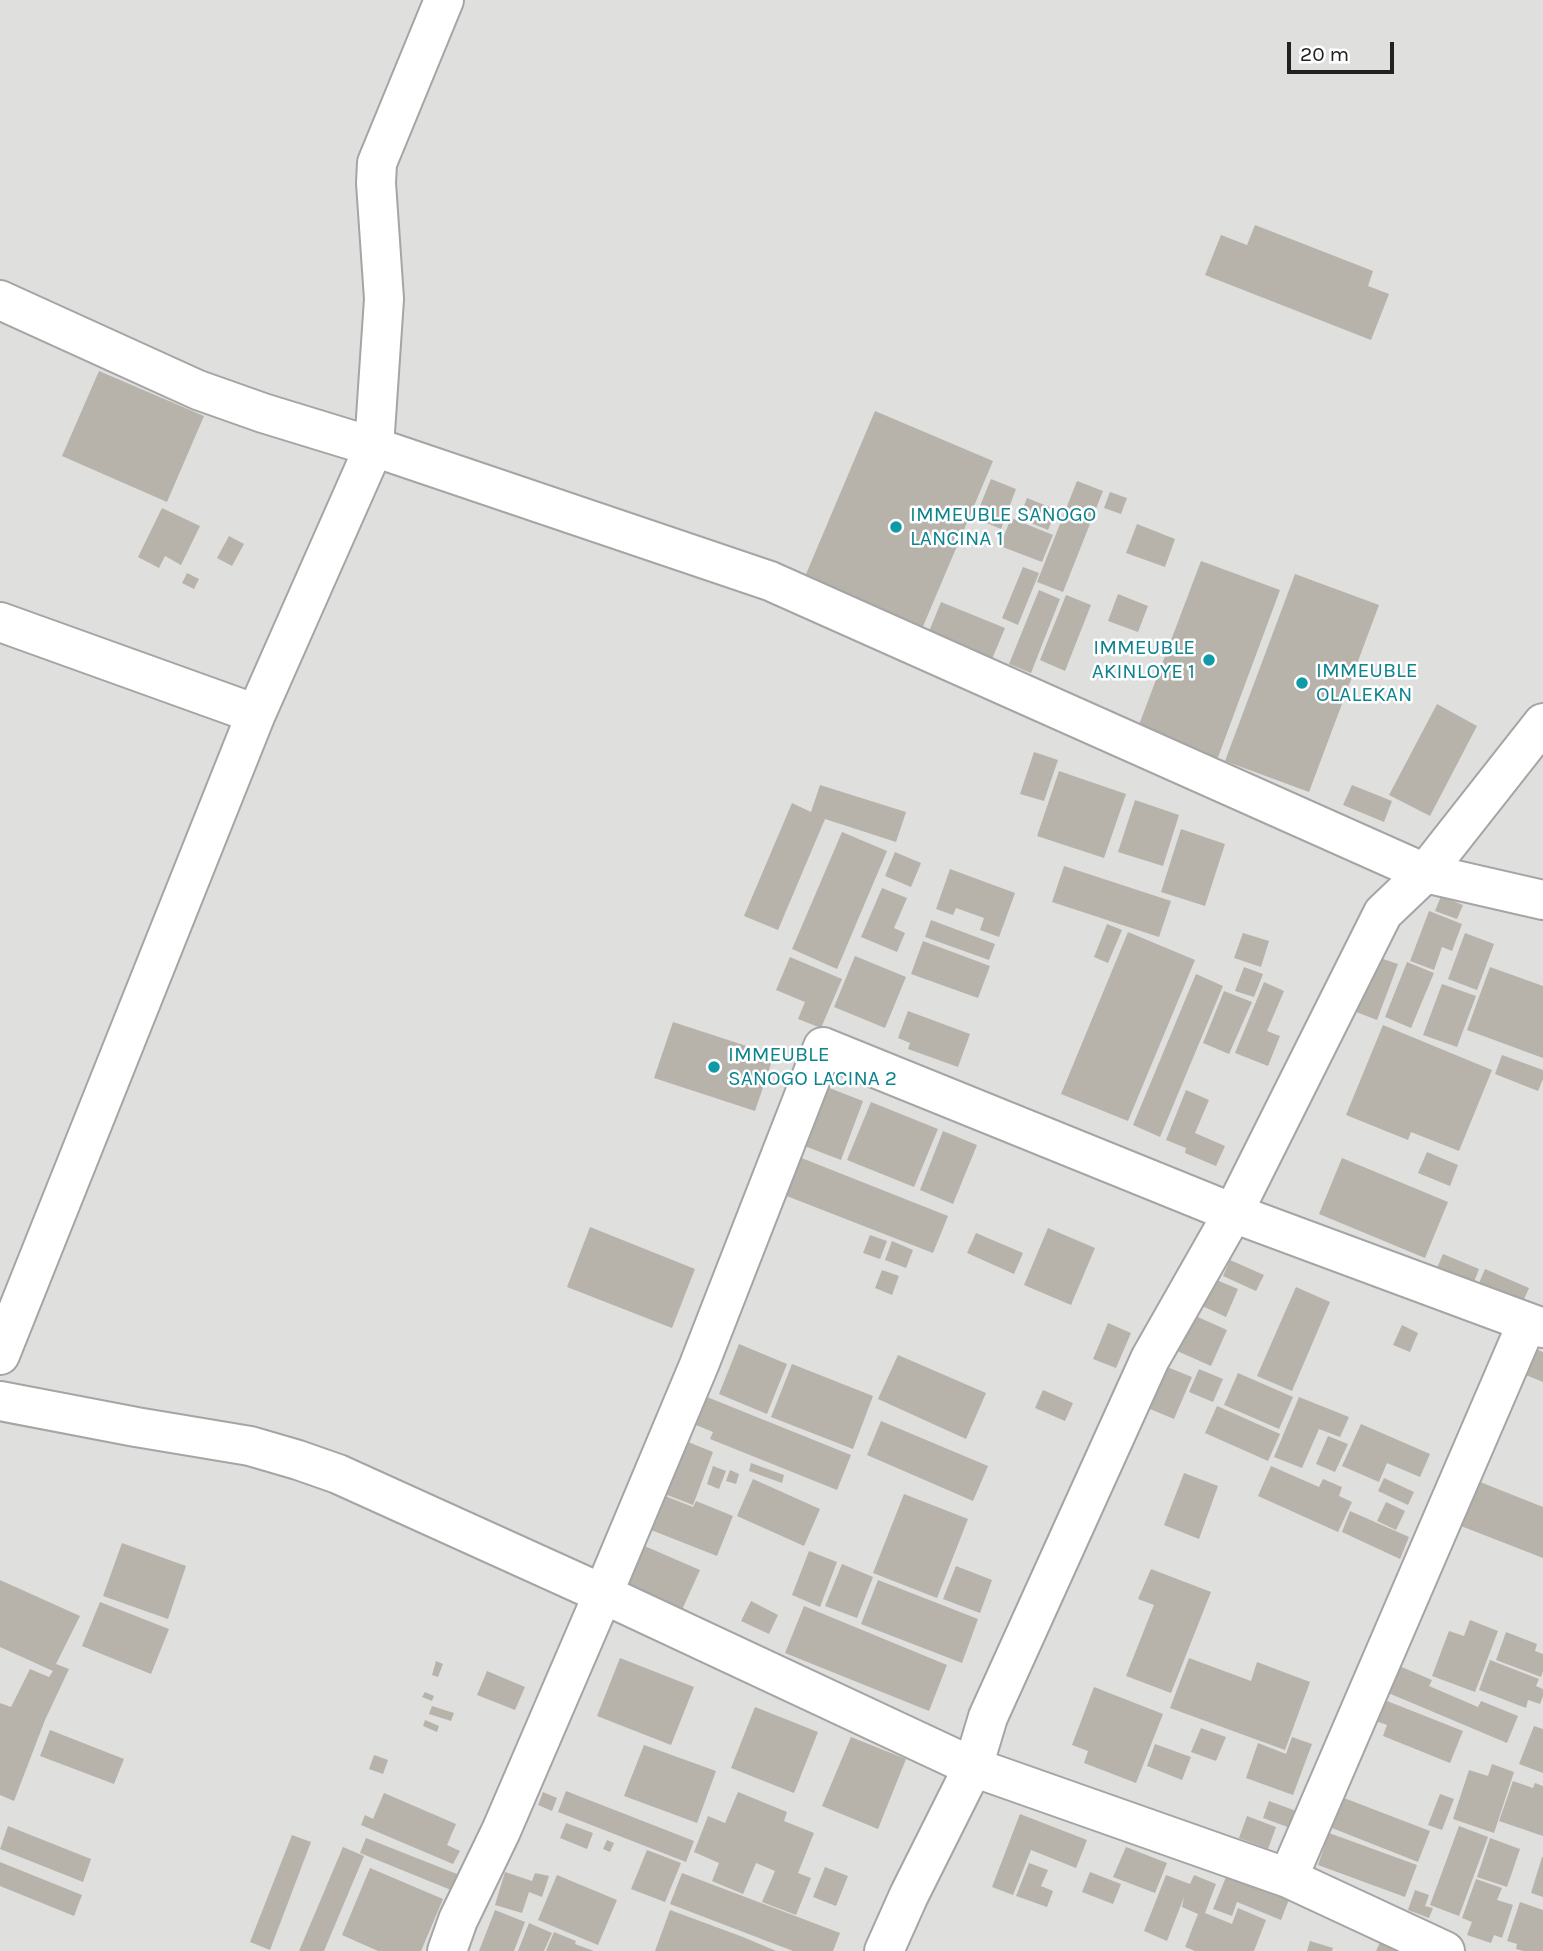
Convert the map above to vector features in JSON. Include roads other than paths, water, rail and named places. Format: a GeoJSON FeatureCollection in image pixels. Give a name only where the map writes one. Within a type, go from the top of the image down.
{"type":"FeatureCollection","features":[{"type":"Feature","properties":{"kind":"street"},"geometry":{"type":"LineString","coordinates":[[0,1355],[256,714],[374,447],[384,299],[377,163],[444,0]]}},
{"type":"Feature","properties":{"kind":"street"},"geometry":{"type":"LineString","coordinates":[[0,300],[198,390],[770,581],[1425,873],[1543,900]]}},
{"type":"Feature","properties":{"kind":"street"},"geometry":{"type":"LineString","coordinates":[[0,622],[256,714]]}},
{"type":"Feature","properties":{"kind":"street"},"geometry":{"type":"LineString","coordinates":[[884,1951],[909,1895],[974,1767],[988,1717],[1150,1359],[1233,1213],[1383,913],[1425,873],[1543,723]]}},
{"type":"Feature","properties":{"kind":"street"},"geometry":{"type":"LineString","coordinates":[[447,1951],[458,1920],[501,1831],[603,1594],[699,1365],[823,1047],[1233,1213],[1535,1326],[1288,1878]]}},
{"type":"Feature","properties":{"kind":"street"},"geometry":{"type":"LineString","coordinates":[[0,1401],[250,1446],[338,1474],[974,1767],[1288,1878],[1445,1951]]}},
{"type":"Feature","properties":{"kind":"place","name":"IMMEUBLE SANOGO LANCINA 1"},"geometry":{"type":"Point","coordinates":[896,527]}},
{"type":"Feature","properties":{"kind":"place","name":"IMMEUBLE AKINLOYE 1"},"geometry":{"type":"Point","coordinates":[1209,660]}},
{"type":"Feature","properties":{"kind":"place","name":"IMMEUBLE OLALEKAN"},"geometry":{"type":"Point","coordinates":[1302,683]}},
{"type":"Feature","properties":{"kind":"place","name":"IMMEUBLE SANOGO LACINA 2"},"geometry":{"type":"Point","coordinates":[714,1067]}}]}
